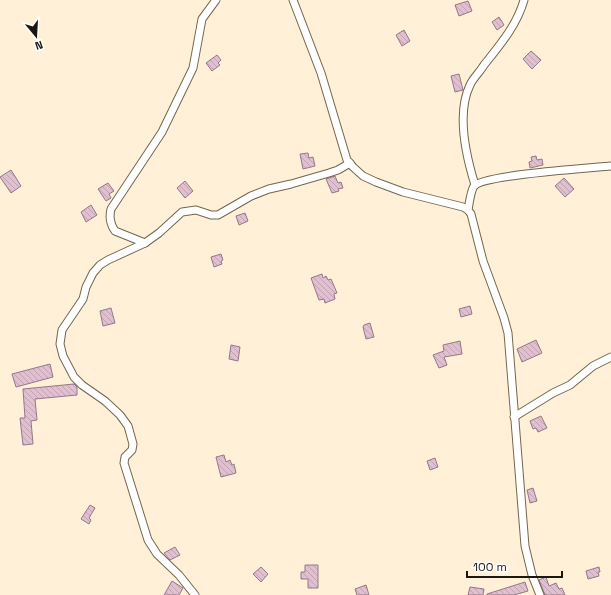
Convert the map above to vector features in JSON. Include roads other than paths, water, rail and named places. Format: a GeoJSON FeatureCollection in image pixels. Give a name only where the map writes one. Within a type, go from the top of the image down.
{"type":"FeatureCollection","features":[{"type":"Feature","properties":{"kind":"street"},"geometry":{"type":"LineString","coordinates":[[145,243],[115,231],[110,222],[111,209],[114,202],[162,132],[193,68],[202,19],[216,0]]}},
{"type":"Feature","properties":{"kind":"street"},"geometry":{"type":"LineString","coordinates":[[293,0],[321,73],[347,160],[350,164],[363,176],[376,182],[403,192],[463,207],[471,214],[483,261],[502,312],[508,333],[525,546],[532,575],[540,595]]}},
{"type":"Feature","properties":{"kind":"street"},"geometry":{"type":"LineString","coordinates":[[475,185],[467,157],[463,118],[465,99],[470,84],[509,33],[524,0]]}},
{"type":"Feature","properties":{"kind":"street"},"geometry":{"type":"LineString","coordinates":[[195,595],[179,575],[157,554],[148,540],[124,463],[126,457],[132,450],[133,444],[128,426],[120,415],[105,401],[82,385],[74,377],[63,356],[60,344],[62,330],[82,299],[93,273],[100,265],[145,243],[159,233],[182,212],[196,210],[211,215],[218,215],[251,196],[269,189],[329,173],[350,164]]}},
{"type":"Feature","properties":{"kind":"street"},"geometry":{"type":"LineString","coordinates":[[468,210],[472,189],[480,182],[503,177],[611,166]]}},
{"type":"Feature","properties":{"kind":"street"},"geometry":{"type":"LineString","coordinates":[[514,417],[553,393],[570,386],[593,366],[611,357]]}}]}
